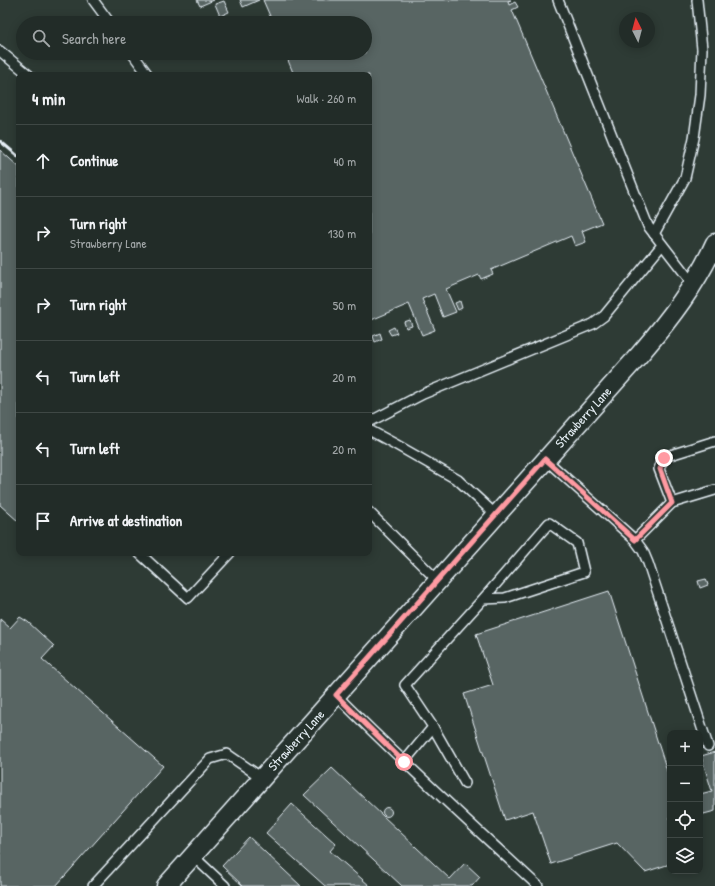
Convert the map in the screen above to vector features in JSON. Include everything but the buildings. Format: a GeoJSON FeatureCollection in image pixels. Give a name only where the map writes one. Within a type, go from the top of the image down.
{"type":"FeatureCollection","features":[{"type":"Feature","properties":{"kind":"street","name":"Strawberry Lane"},"geometry":{"type":"LineString","coordinates":[[166,886],[663,327],[693,284],[715,244]]}},
{"type":"Feature","properties":{"kind":"lane"},"geometry":{"type":"LineString","coordinates":[[93,0],[105,16]]}},
{"type":"Feature","properties":{"kind":"lane"},"geometry":{"type":"LineString","coordinates":[[558,0],[648,226],[693,284]]}},
{"type":"Feature","properties":{"kind":"lane"},"geometry":{"type":"LineString","coordinates":[[654,234],[685,178],[694,138],[700,95],[702,49],[697,0]]}},
{"type":"Feature","properties":{"kind":"lane"},"geometry":{"type":"LineString","coordinates":[[0,51],[25,72]]}},
{"type":"Feature","properties":{"kind":"lane"},"geometry":{"type":"LineString","coordinates":[[137,60],[146,72]]}},
{"type":"Feature","properties":{"kind":"lane"},"geometry":{"type":"LineString","coordinates":[[372,420],[423,394],[593,324],[604,316],[662,245]]}},
{"type":"Feature","properties":{"kind":"lane"},"geometry":{"type":"LineString","coordinates":[[372,432],[458,480],[496,515]]}},
{"type":"Feature","properties":{"kind":"lane"},"geometry":{"type":"LineString","coordinates":[[672,503],[660,469],[664,458],[715,441]]}},
{"type":"Feature","properties":{"kind":"lane"},"geometry":{"type":"LineString","coordinates":[[545,459],[635,540],[643,552],[648,563],[708,746]]}},
{"type":"Feature","properties":{"kind":"lane"},"geometry":{"type":"LineString","coordinates":[[635,540],[672,503],[715,490]]}},
{"type":"Feature","properties":{"kind":"lane"},"geometry":{"type":"LineString","coordinates":[[372,515],[438,581]]}},
{"type":"Feature","properties":{"kind":"lane"},"geometry":{"type":"LineString","coordinates":[[466,783],[433,727],[405,685],[549,523],[578,543],[584,572],[505,598],[483,599]]}},
{"type":"Feature","properties":{"kind":"lane"},"geometry":{"type":"LineString","coordinates":[[142,556],[188,598],[227,556]]}},
{"type":"Feature","properties":{"kind":"lane"},"geometry":{"type":"LineString","coordinates":[[336,695],[404,762],[538,886]]}},
{"type":"Feature","properties":{"kind":"lane"},"geometry":{"type":"LineString","coordinates":[[404,762],[433,727]]}},
{"type":"Feature","properties":{"kind":"lane"},"geometry":{"type":"LineString","coordinates":[[93,886],[210,759],[227,754],[262,778]]}},
{"type":"Feature","properties":{"kind":"lane"},"geometry":{"type":"LineString","coordinates":[[193,856],[225,886]]}},
{"type":"Feature","properties":{"kind":"railway"},"geometry":{"type":"LineString","coordinates":[[0,141],[16,154]]}},
{"type":"Feature","properties":{"kind":"route"},"geometry":{"type":"LineString","coordinates":[[404,762],[336,695],[545,459],[635,540],[672,503],[660,469],[664,458]]}}]}
